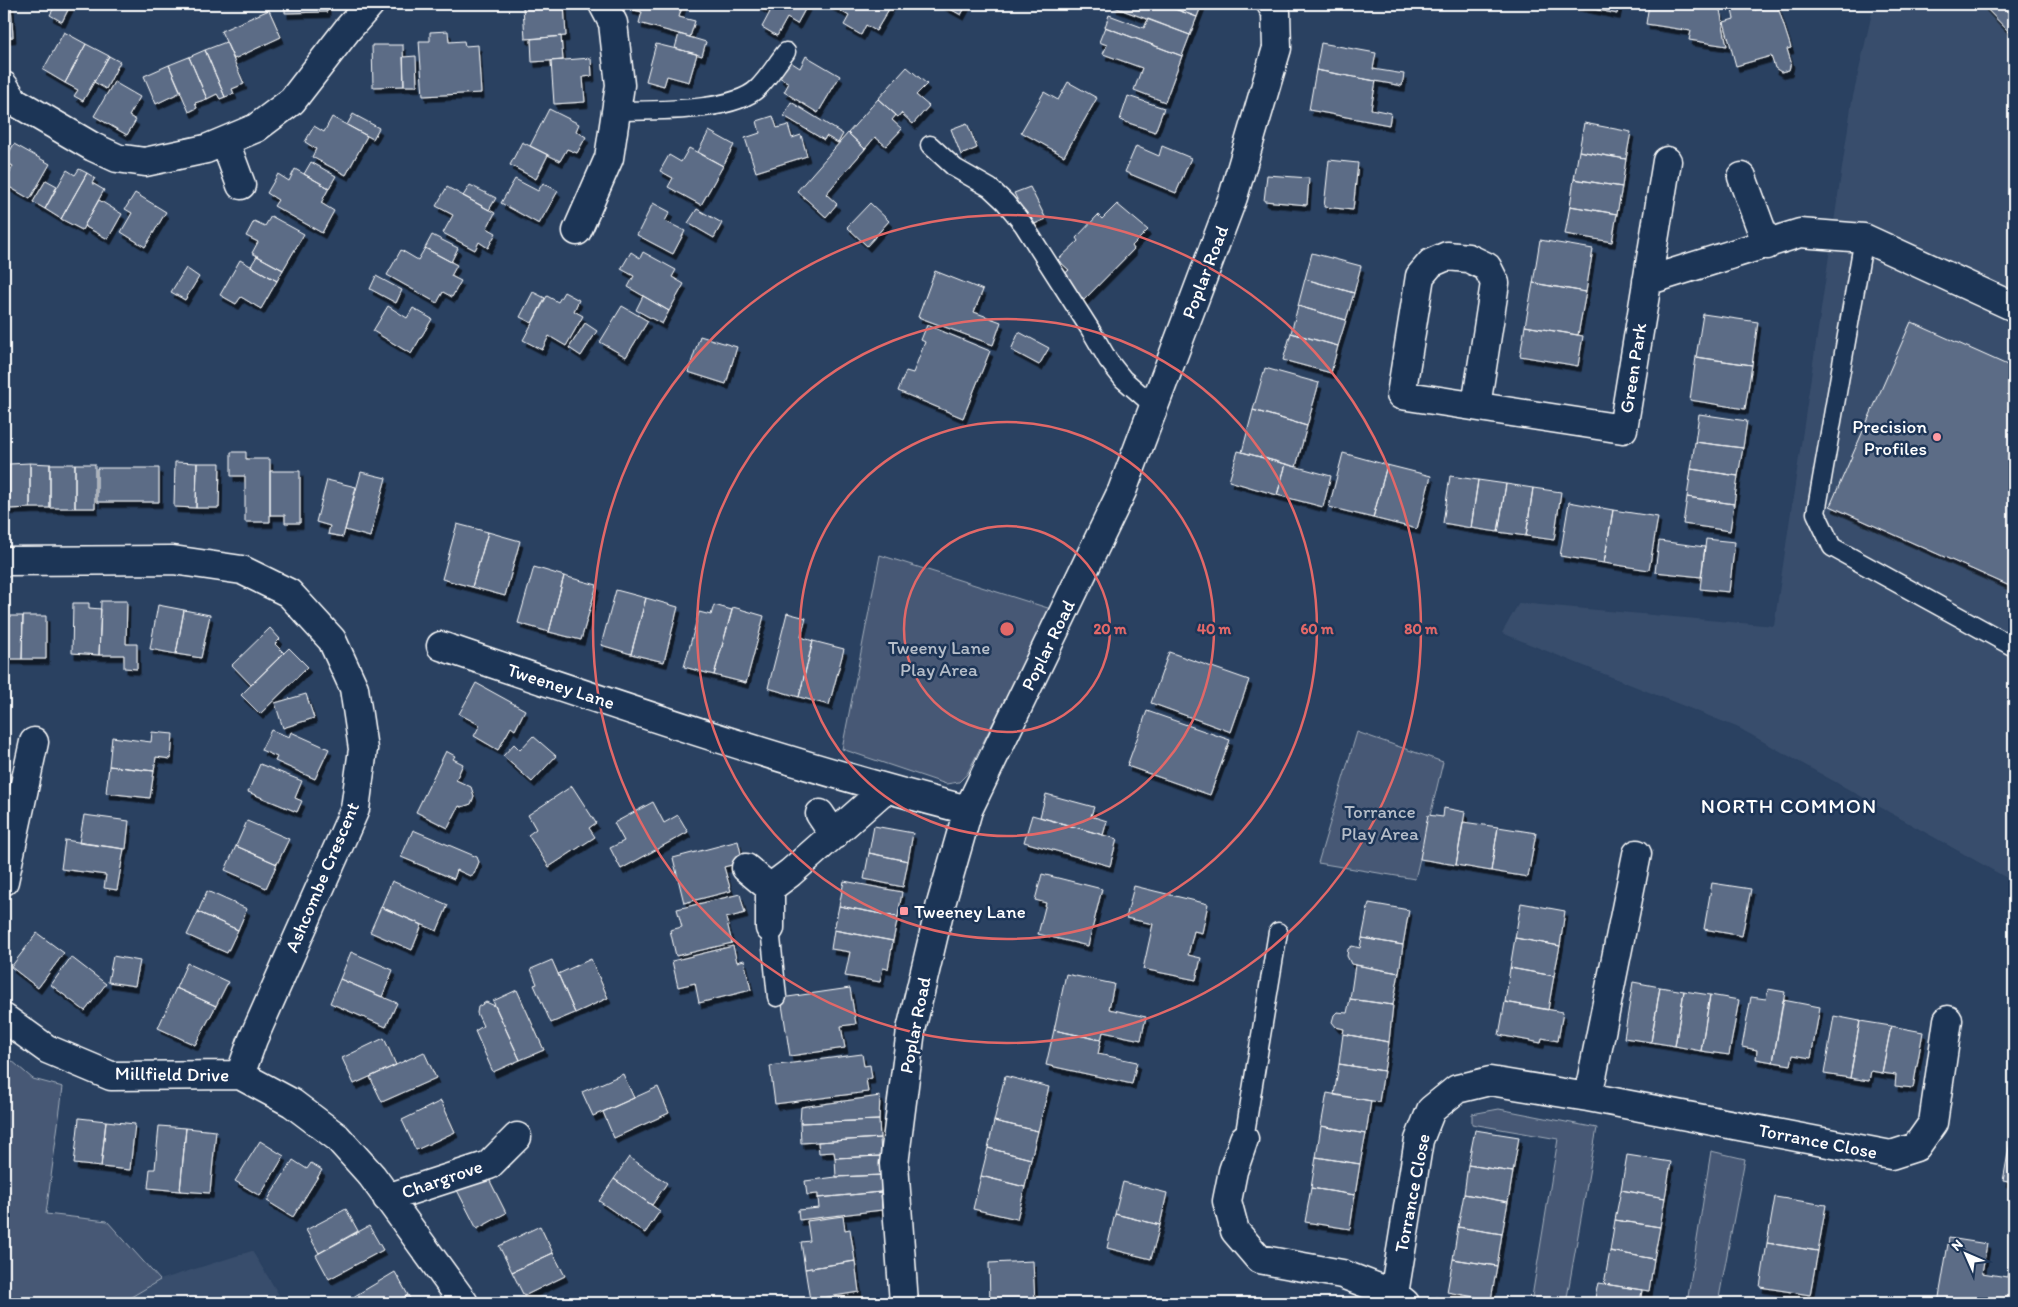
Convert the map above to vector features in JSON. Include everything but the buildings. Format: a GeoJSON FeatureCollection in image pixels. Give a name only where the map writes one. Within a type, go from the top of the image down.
{"type":"FeatureCollection","features":[{"type":"Feature","properties":{"kind":"street"},"geometry":{"type":"LineString","coordinates":[[7,101],[117,158],[145,162],[206,149],[256,128],[292,101],[347,30],[370,4]]}},
{"type":"Feature","properties":{"kind":"street"},"geometry":{"type":"LineString","coordinates":[[577,231],[609,158],[620,85],[613,23],[603,4]]}},
{"type":"Feature","properties":{"kind":"street","name":"Poplar Road"},"geometry":{"type":"LineString","coordinates":[[904,1303],[894,1164],[911,1030],[941,904],[968,810],[1122,492],[1233,197],[1277,48],[1276,12],[1271,4]]}},
{"type":"Feature","properties":{"kind":"street"},"geometry":{"type":"LineString","coordinates":[[225,142],[241,185]]}},
{"type":"Feature","properties":{"kind":"street","name":"Green Park"},"geometry":{"type":"LineString","coordinates":[[1476,406],[1495,283],[1487,267],[1468,258],[1447,256],[1431,263],[1420,276],[1401,395],[1623,429],[1667,161]]}},
{"type":"Feature","properties":{"kind":"street"},"geometry":{"type":"LineString","coordinates":[[1742,176],[1767,245]]}},
{"type":"Feature","properties":{"kind":"street"},"geometry":{"type":"LineString","coordinates":[[1648,281],[1767,245],[1800,233],[1864,238],[2014,306]]}},
{"type":"Feature","properties":{"kind":"street","name":"Ashcombe Crescent"},"geometry":{"type":"LineString","coordinates":[[4,561],[173,560],[242,570],[289,593],[332,640],[354,688],[363,749],[355,809],[253,1039],[240,1075]]}},
{"type":"Feature","properties":{"kind":"street","name":"Tweeney Lane"},"geometry":{"type":"LineString","coordinates":[[441,646],[601,700],[885,789],[968,810]]}},
{"type":"Feature","properties":{"kind":"street"},"geometry":{"type":"LineString","coordinates":[[4,881],[34,742]]}},
{"type":"Feature","properties":{"kind":"street"},"geometry":{"type":"LineString","coordinates":[[770,888],[790,873],[827,824],[885,789]]}},
{"type":"Feature","properties":{"kind":"street"},"geometry":{"type":"LineString","coordinates":[[1588,1097],[1637,854]]}},
{"type":"Feature","properties":{"kind":"street"},"geometry":{"type":"LineString","coordinates":[[746,868],[770,888]]}},
{"type":"Feature","properties":{"kind":"street"},"geometry":{"type":"LineString","coordinates":[[770,888],[770,928]]}},
{"type":"Feature","properties":{"kind":"street","name":"Millfield Drive"},"geometry":{"type":"LineString","coordinates":[[4,1018],[47,1049],[111,1076],[240,1075],[292,1103],[337,1138],[372,1176],[464,1303]]}},
{"type":"Feature","properties":{"kind":"street","name":"Torrance Close"},"geometry":{"type":"LineString","coordinates":[[1400,1298],[1419,1140],[1431,1110],[1457,1089],[1490,1081],[1588,1097],[1891,1155],[1916,1147],[1933,1123],[1948,1020]]}},
{"type":"Feature","properties":{"kind":"street","name":"Chargrove"},"geometry":{"type":"LineString","coordinates":[[388,1198],[488,1165],[517,1137]]}},
{"type":"Feature","properties":{"kind":"street"},"geometry":{"type":"LineString","coordinates":[[1244,1139],[1233,1171],[1226,1201],[1235,1231],[1259,1260],[1342,1274],[1400,1298]]}},
{"type":"Feature","properties":{"kind":"lane"},"geometry":{"type":"LineString","coordinates":[[616,111],[698,109],[739,98],[757,89],[786,52]]}},
{"type":"Feature","properties":{"kind":"lane"},"geometry":{"type":"LineString","coordinates":[[930,144],[955,168],[990,188],[1006,202],[1023,224],[1108,360],[1123,379],[1154,406]]}},
{"type":"Feature","properties":{"kind":"lane"},"geometry":{"type":"LineString","coordinates":[[1864,238],[1816,513],[1832,547],[2014,647]]}},
{"type":"Feature","properties":{"kind":"lane"},"geometry":{"type":"LineString","coordinates":[[770,928],[777,997]]}},
{"type":"Feature","properties":{"kind":"lane"},"geometry":{"type":"LineString","coordinates":[[1244,1139],[1278,932]]}},
{"type":"Feature","properties":{"kind":"shaded area"},"geometry":{"type":"Polygon","coordinates":[[[1874,4],[2014,4],[2014,882],[1739,728],[1502,633],[1519,603],[1774,626],[1852,101],[1874,4]]]}},
{"type":"Feature","properties":{"kind":"shaded area"},"geometry":{"type":"Polygon","coordinates":[[[252,1251],[284,1303],[121,1303],[160,1280],[252,1251]]]}},
{"type":"Feature","properties":{"kind":"green space","name":"Tweeny Lane Play Area"},"geometry":{"type":"Polygon","coordinates":[[[880,555],[1051,609],[967,774],[959,782],[946,784],[842,749],[880,555]]]}},
{"type":"Feature","properties":{"kind":"green space","name":"Torrance Play Area"},"geometry":{"type":"Polygon","coordinates":[[[1357,732],[1443,762],[1415,879],[1318,863],[1357,732]]]}},
{"type":"Feature","properties":{"kind":"green space"},"geometry":{"type":"Polygon","coordinates":[[[4,1054],[33,1079],[63,1087],[46,1214],[107,1221],[160,1280],[121,1303],[4,1303],[4,1054]]]}},
{"type":"Feature","properties":{"kind":"green space"},"geometry":{"type":"Polygon","coordinates":[[[1499,1109],[1597,1128],[1566,1303],[1531,1303],[1558,1139],[1472,1124],[1472,1114],[1499,1109]]]}},
{"type":"Feature","properties":{"kind":"green space"},"geometry":{"type":"Polygon","coordinates":[[[1711,1151],[1745,1159],[1718,1303],[1687,1303],[1711,1151]]]}},
{"type":"Feature","properties":{"kind":"green space"},"geometry":{"type":"Polygon","coordinates":[[[1436,1297],[1477,1303],[1445,1303],[1436,1297]]]}},
{"type":"Feature","properties":{"kind":"place","name":"Precision Profiles"},"geometry":{"type":"Point","coordinates":[1937,437]}},
{"type":"Feature","properties":{"kind":"place","name":"Tweeney Lane"},"geometry":{"type":"Point","coordinates":[904,911]}},
{"type":"Feature","properties":{"kind":"district","name":"NORTH COMMON"},"geometry":{"type":"Point","coordinates":[1789,805]}}]}
